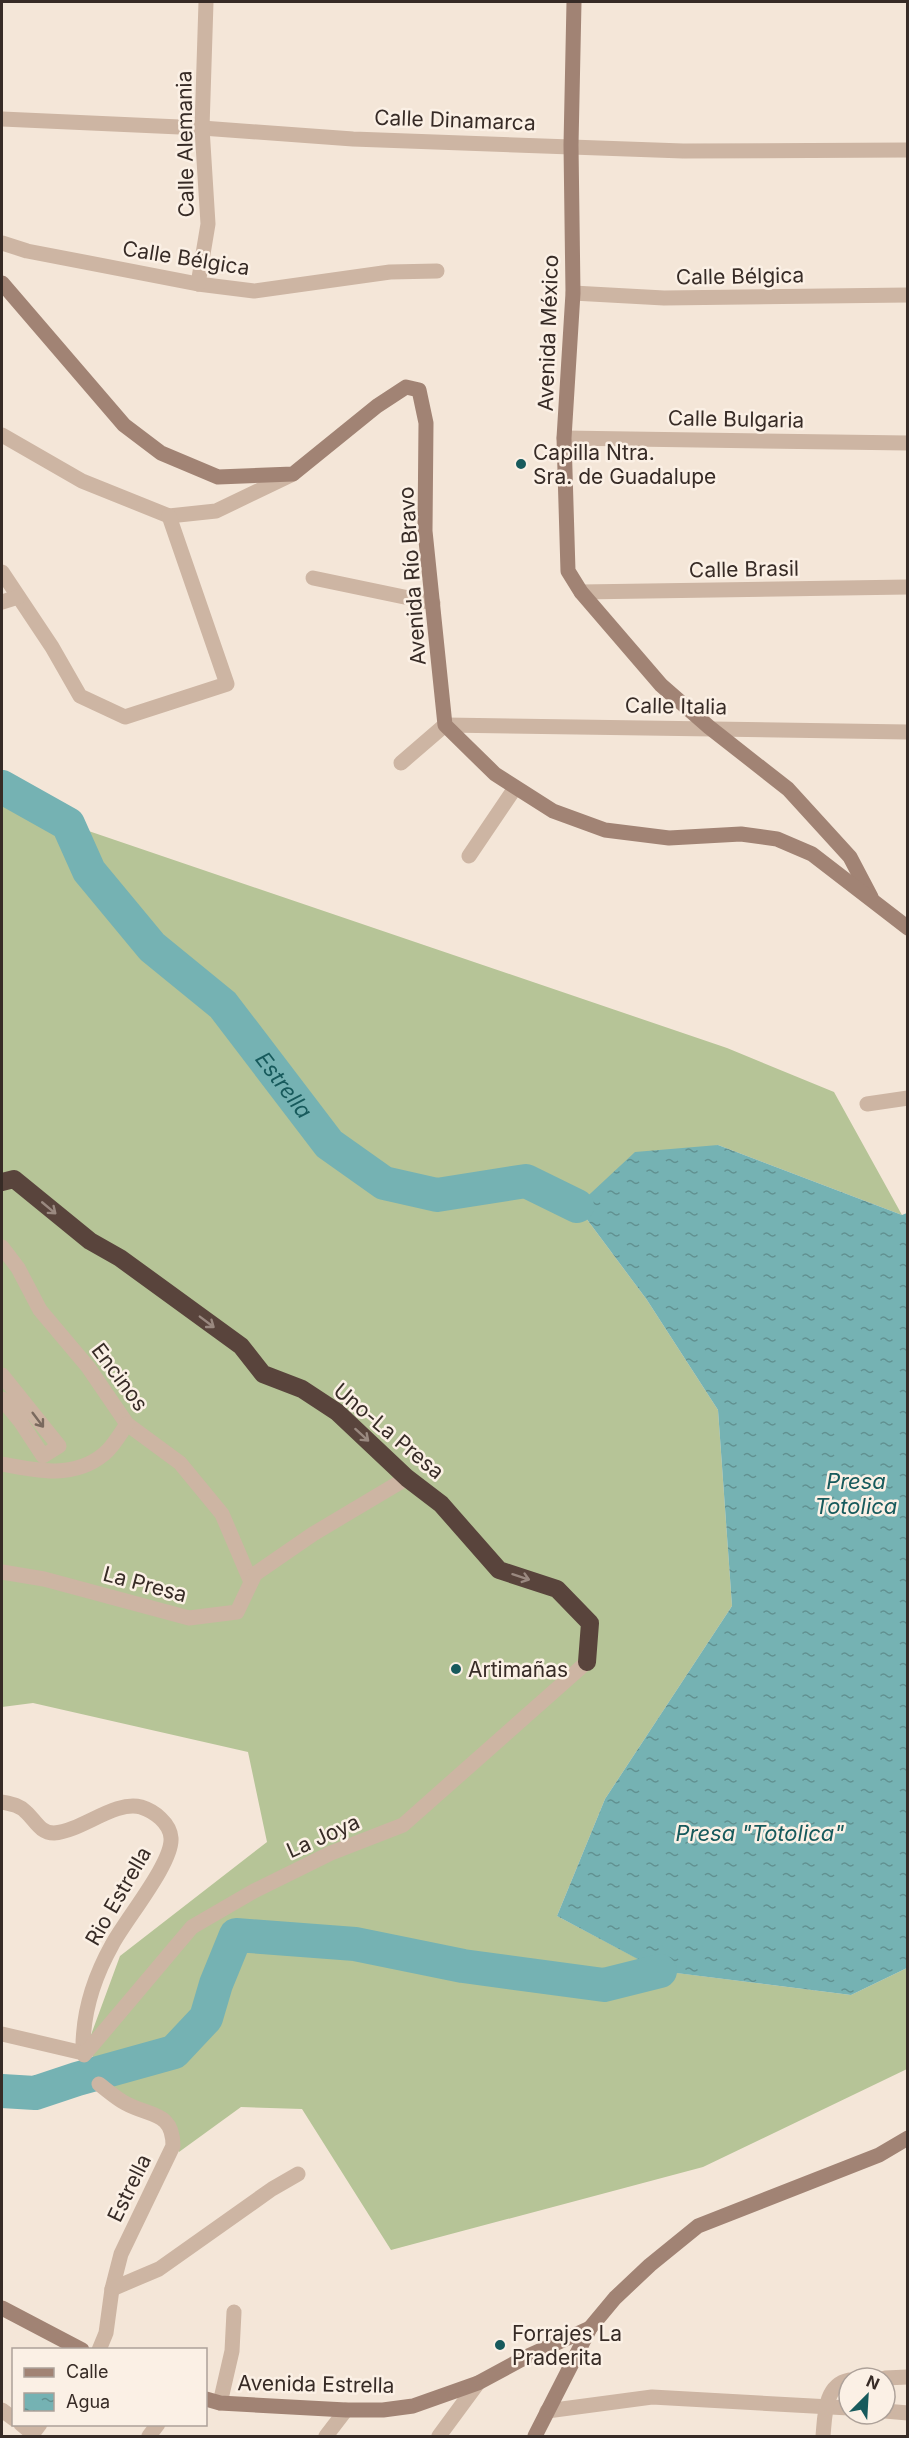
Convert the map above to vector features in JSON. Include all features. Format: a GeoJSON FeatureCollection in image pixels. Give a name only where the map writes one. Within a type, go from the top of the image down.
{"type":"FeatureCollection","features":[{"type":"Feature","properties":{"kind":"highway","name":"Uno-La Presa"},"geometry":{"type":"LineString","coordinates":[[2,1182],[14,1179],[90,1241],[120,1258],[241,1346],[263,1374],[302,1389],[337,1412],[407,1478],[441,1504],[499,1570],[557,1588],[590,1623],[587,1662]]}},
{"type":"Feature","properties":{"kind":"street","name":"Calle Alemania"},"geometry":{"type":"LineString","coordinates":[[198,284],[208,224],[202,128],[206,2]]}},
{"type":"Feature","properties":{"kind":"street","name":"Avenida México"},"geometry":{"type":"LineString","coordinates":[[574,2],[571,145],[573,293],[564,438],[568,571],[581,592],[661,685],[709,727],[788,789],[850,857],[874,902]]}},
{"type":"Feature","properties":{"kind":"street","name":"Calle Dinamarca"},"geometry":{"type":"LineString","coordinates":[[2,119],[202,128],[353,139],[571,145],[683,151],[908,150]]}},
{"type":"Feature","properties":{"kind":"street","name":"Calle Bélgica"},"geometry":{"type":"LineString","coordinates":[[2,243],[27,251],[198,284],[254,291],[390,272],[436,271]]}},
{"type":"Feature","properties":{"kind":"street"},"geometry":{"type":"LineString","coordinates":[[2,283],[124,425],[161,453],[218,477],[293,474]]}},
{"type":"Feature","properties":{"kind":"street","name":"Calle Bélgica"},"geometry":{"type":"LineString","coordinates":[[573,293],[664,298],[908,295]]}},
{"type":"Feature","properties":{"kind":"street","name":"Avenida Río Bravo"},"geometry":{"type":"LineString","coordinates":[[293,474],[396,393],[406,387],[419,390],[426,423],[425,531],[445,725]]}},
{"type":"Feature","properties":{"kind":"street"},"geometry":{"type":"LineString","coordinates":[[2,435],[82,481],[169,516],[216,511],[293,474]]}},
{"type":"Feature","properties":{"kind":"street","name":"Calle Bulgaria"},"geometry":{"type":"LineString","coordinates":[[564,438],[908,443]]}},
{"type":"Feature","properties":{"kind":"street"},"geometry":{"type":"LineString","coordinates":[[2,572],[52,647],[80,696],[125,717],[226,684],[169,516]]}},
{"type":"Feature","properties":{"kind":"street"},"geometry":{"type":"LineString","coordinates":[[313,578],[433,603]]}},
{"type":"Feature","properties":{"kind":"street","name":"Calle Brasil"},"geometry":{"type":"LineString","coordinates":[[581,592],[908,588]]}},
{"type":"Feature","properties":{"kind":"street"},"geometry":{"type":"LineString","coordinates":[[2,602],[18,597]]}},
{"type":"Feature","properties":{"kind":"street"},"geometry":{"type":"LineString","coordinates":[[401,763],[445,725],[495,774],[553,811],[604,830],[669,838],[741,834],[777,838],[812,854],[908,928]]}},
{"type":"Feature","properties":{"kind":"street","name":"Calle Italia"},"geometry":{"type":"LineString","coordinates":[[445,725],[709,727],[908,732]]}},
{"type":"Feature","properties":{"kind":"street"},"geometry":{"type":"LineString","coordinates":[[469,856],[515,788]]}},
{"type":"Feature","properties":{"kind":"street"},"geometry":{"type":"LineString","coordinates":[[867,1104],[908,1098]]}},
{"type":"Feature","properties":{"kind":"street","name":"Encinos"},"geometry":{"type":"LineString","coordinates":[[2,1247],[18,1268],[40,1310],[88,1367],[127,1424],[180,1463],[222,1515],[251,1582]]}},
{"type":"Feature","properties":{"kind":"street"},"geometry":{"type":"LineString","coordinates":[[2,1375],[59,1446],[43,1456],[20,1421],[2,1400]]}},
{"type":"Feature","properties":{"kind":"street"},"geometry":{"type":"LineString","coordinates":[[2,1464],[41,1472],[81,1469],[106,1454],[127,1424]]}},
{"type":"Feature","properties":{"kind":"street","name":"La Presa"},"geometry":{"type":"LineString","coordinates":[[2,1572],[44,1579],[189,1618],[237,1612],[255,1574],[313,1534],[407,1478]]}},
{"type":"Feature","properties":{"kind":"street","name":"La Joya"},"geometry":{"type":"LineString","coordinates":[[83,2054],[192,1927],[254,1891],[321,1858],[403,1825],[587,1662]]}},
{"type":"Feature","properties":{"kind":"street","name":"Rio Estrella"},"geometry":{"type":"LineString","coordinates":[[2,1802],[15,1804],[26,1812],[37,1826],[51,1833],[69,1831],[122,1807],[140,1807],[165,1821],[171,1838],[166,1860],[112,1944],[91,1990],[82,2031],[83,2054]]}},
{"type":"Feature","properties":{"kind":"street"},"geometry":{"type":"LineString","coordinates":[[2,2034],[83,2054]]}},
{"type":"Feature","properties":{"kind":"street","name":"Estrella"},"geometry":{"type":"LineString","coordinates":[[99,2084],[125,2103],[165,2120],[173,2131],[173,2146],[121,2254],[112,2289],[106,2333],[99,2348]]}},
{"type":"Feature","properties":{"kind":"street"},"geometry":{"type":"LineString","coordinates":[[535,2436],[590,2328],[615,2298],[650,2265],[698,2226],[879,2155],[908,2138]]}},
{"type":"Feature","properties":{"kind":"street"},"geometry":{"type":"LineString","coordinates":[[112,2289],[159,2269],[272,2189],[298,2174]]}},
{"type":"Feature","properties":{"kind":"street"},"geometry":{"type":"LineString","coordinates":[[2,2308],[80,2348]]}},
{"type":"Feature","properties":{"kind":"street"},"geometry":{"type":"LineString","coordinates":[[213,2401],[232,2351],[234,2312]]}},
{"type":"Feature","properties":{"kind":"street","name":"Avenida Estrella"},"geometry":{"type":"LineString","coordinates":[[213,2401],[346,2410],[383,2410],[413,2406],[478,2383],[528,2355],[590,2328]]}},
{"type":"Feature","properties":{"kind":"street"},"geometry":{"type":"LineString","coordinates":[[440,2436],[478,2383]]}},
{"type":"Feature","properties":{"kind":"street"},"geometry":{"type":"LineString","coordinates":[[823,2436],[826,2406],[837,2385]]}},
{"type":"Feature","properties":{"kind":"street"},"geometry":{"type":"LineString","coordinates":[[547,2411],[652,2397],[837,2407]]}},
{"type":"Feature","properties":{"kind":"street"},"geometry":{"type":"LineString","coordinates":[[326,2436],[346,2410]]}},
{"type":"Feature","properties":{"kind":"green space"},"geometry":{"type":"Polygon","coordinates":[[[2,787],[68,824],[727,1048],[834,1092],[902,1215],[718,1145],[577,1206],[647,1300],[718,1410],[732,1606],[605,1799],[557,1916],[661,1971],[851,1995],[907,1968],[907,2069],[703,2167],[391,2250],[302,2109],[241,2107],[179,2152],[167,2115],[106,2096],[88,2043],[120,1956],[267,1842],[248,1752],[33,1703],[2,1707],[2,787]]]}},
{"type":"Feature","properties":{"kind":"water","name":"Presa \"Totolica\""},"geometry":{"type":"Polygon","coordinates":[[[718,1145],[902,1215],[907,1213],[907,1968],[851,1995],[660,1971],[557,1916],[605,1799],[732,1606],[718,1410],[647,1300],[577,1206],[635,1152],[718,1145]]]}},
{"type":"Feature","properties":{"kind":"waterway","name":"Estrella"},"geometry":{"type":"LineString","coordinates":[[2,787],[68,824],[89,871],[152,947],[223,1005],[329,1144],[384,1183],[437,1195],[526,1181],[577,1206]]}},
{"type":"Feature","properties":{"kind":"waterway"},"geometry":{"type":"LineString","coordinates":[[2,2091],[35,2093],[174,2052],[206,2018],[216,1984],[236,1935],[355,1944],[463,1966],[604,1985],[660,1971]]}},
{"type":"Feature","properties":{"kind":"place","name":"Capilla Ntra. Sra. de Guadalupe"},"geometry":{"type":"Point","coordinates":[521,464]}},
{"type":"Feature","properties":{"kind":"place","name":"Artimañas"},"geometry":{"type":"Point","coordinates":[456,1669]}},
{"type":"Feature","properties":{"kind":"place","name":"Forrajes La Praderita"},"geometry":{"type":"Point","coordinates":[500,2345]}},
{"type":"Feature","properties":{"kind":"water label","name":"Presa Totolica"},"geometry":{"type":"Point","coordinates":[856,1494]}}]}
